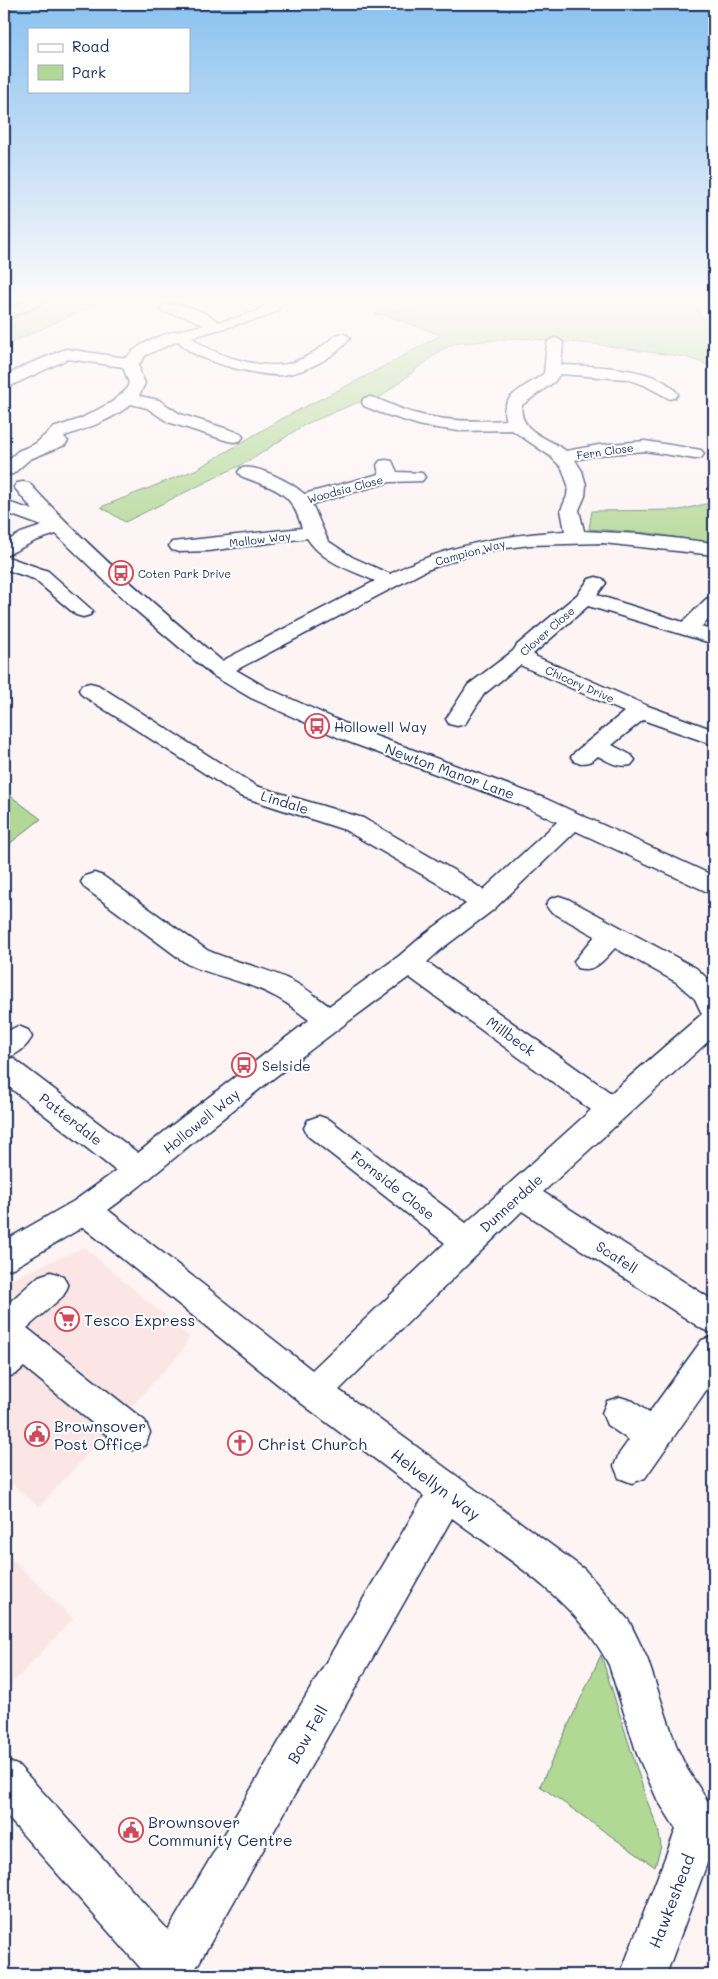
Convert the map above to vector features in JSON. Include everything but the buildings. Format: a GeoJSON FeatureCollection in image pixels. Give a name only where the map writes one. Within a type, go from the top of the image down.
{"type":"FeatureCollection","features":[{"type":"Feature","properties":{"kind":"street"},"geometry":{"type":"LineString","coordinates":[[5,470],[24,455],[73,436],[86,423],[118,406],[134,391]]}},
{"type":"Feature","properties":{"kind":"street"},"geometry":{"type":"LineString","coordinates":[[532,391],[515,404],[512,414],[515,425],[529,436],[564,457],[570,465],[578,484],[576,496],[570,509],[571,521],[576,536]]}},
{"type":"Feature","properties":{"kind":"street"},"geometry":{"type":"LineString","coordinates":[[666,391],[670,394]]}},
{"type":"Feature","properties":{"kind":"street"},"geometry":{"type":"LineString","coordinates":[[128,398],[153,404],[174,418],[234,437]]}},
{"type":"Feature","properties":{"kind":"street"},"geometry":{"type":"LineString","coordinates":[[370,402],[394,420],[474,427],[515,425]]}},
{"type":"Feature","properties":{"kind":"street","name":"Fern Close"},"geometry":{"type":"LineString","coordinates":[[564,457],[643,439],[695,454]]}},
{"type":"Feature","properties":{"kind":"street","name":"Newton Manor Lane"},"geometry":{"type":"LineString","coordinates":[[5,470],[14,472],[23,479],[23,488],[59,527],[139,603],[220,670],[258,693],[321,722],[536,803],[714,885]]}},
{"type":"Feature","properties":{"kind":"street","name":"Woodsia Close"},"geometry":{"type":"LineString","coordinates":[[300,500],[388,471],[416,476]]}},
{"type":"Feature","properties":{"kind":"street"},"geometry":{"type":"LineString","coordinates":[[248,479],[282,486],[300,500]]}},
{"type":"Feature","properties":{"kind":"street"},"geometry":{"type":"LineString","coordinates":[[4,500],[15,495],[23,488]]}},
{"type":"Feature","properties":{"kind":"street","name":"Mallow Way"},"geometry":{"type":"LineString","coordinates":[[300,500],[306,509],[312,532],[322,546],[335,555],[392,582]]}},
{"type":"Feature","properties":{"kind":"street","name":"Newton Manor Lane"},"geometry":{"type":"LineString","coordinates":[[4,506],[59,527]]}},
{"type":"Feature","properties":{"kind":"street"},"geometry":{"type":"LineString","coordinates":[[4,551],[28,537],[59,527]]}},
{"type":"Feature","properties":{"kind":"street","name":"Mallow Way"},"geometry":{"type":"LineString","coordinates":[[178,546],[206,554],[312,532]]}},
{"type":"Feature","properties":{"kind":"street","name":"Campion Way"},"geometry":{"type":"LineString","coordinates":[[220,670],[420,566],[442,557],[481,546],[524,539],[576,536],[618,537],[714,549]]}},
{"type":"Feature","properties":{"kind":"street"},"geometry":{"type":"LineString","coordinates":[[4,562],[41,575],[83,611]]}},
{"type":"Feature","properties":{"kind":"street","name":"Clover Close"},"geometry":{"type":"LineString","coordinates":[[487,712],[461,713],[476,690],[514,658],[522,655],[524,649],[591,590],[687,630],[714,638]]}},
{"type":"Feature","properties":{"kind":"street"},"geometry":{"type":"LineString","coordinates":[[687,630],[713,604]]}},
{"type":"Feature","properties":{"kind":"street","name":"Chicory Drive"},"geometry":{"type":"LineString","coordinates":[[522,655],[529,662],[640,711],[714,738]]}},
{"type":"Feature","properties":{"kind":"street","name":"Lindale"},"geometry":{"type":"LineString","coordinates":[[90,690],[248,791],[354,824],[451,880],[484,904]]}},
{"type":"Feature","properties":{"kind":"street"},"geometry":{"type":"LineString","coordinates":[[623,760],[590,752],[640,711]]}},
{"type":"Feature","properties":{"kind":"street","name":"Hollowell Way"},"geometry":{"type":"LineString","coordinates":[[4,1258],[85,1210],[139,1171],[186,1131],[329,1020],[409,963],[435,940],[484,904],[558,836],[573,819]]}},
{"type":"Feature","properties":{"kind":"street"},"geometry":{"type":"LineString","coordinates":[[94,882],[197,957],[216,966],[256,977],[285,989],[329,1020]]}},
{"type":"Feature","properties":{"kind":"street"},"geometry":{"type":"LineString","coordinates":[[559,905],[686,975],[706,993],[714,1011]]}},
{"type":"Feature","properties":{"kind":"street"},"geometry":{"type":"LineString","coordinates":[[587,961],[614,934]]}},
{"type":"Feature","properties":{"kind":"street","name":"Millbeck"},"geometry":{"type":"LineString","coordinates":[[409,963],[612,1108]]}},
{"type":"Feature","properties":{"kind":"street","name":"Dunnerdale"},"geometry":{"type":"LineString","coordinates":[[314,1392],[467,1242],[612,1108],[714,1020]]}},
{"type":"Feature","properties":{"kind":"street","name":"Patterdale"},"geometry":{"type":"LineString","coordinates":[[4,1067],[139,1171]]}},
{"type":"Feature","properties":{"kind":"street","name":"Fornside Close"},"geometry":{"type":"LineString","coordinates":[[319,1128],[467,1242]]}},
{"type":"Feature","properties":{"kind":"street","name":"Scafell"},"geometry":{"type":"LineString","coordinates":[[521,1194],[714,1320]]}},
{"type":"Feature","properties":{"kind":"street","name":"Helvellyn Way"},"geometry":{"type":"LineString","coordinates":[[85,1210],[314,1392],[570,1582],[615,1635],[627,1658],[658,1754],[672,1784],[706,1832]]}},
{"type":"Feature","properties":{"kind":"street"},"geometry":{"type":"LineString","coordinates":[[51,1286],[4,1328],[13,1355],[132,1433]]}},
{"type":"Feature","properties":{"kind":"street"},"geometry":{"type":"LineString","coordinates":[[632,1466],[714,1351]]}},
{"type":"Feature","properties":{"kind":"street"},"geometry":{"type":"LineString","coordinates":[[620,1413],[653,1438]]}},
{"type":"Feature","properties":{"kind":"street","name":"Bow Fell"},"geometry":{"type":"LineString","coordinates":[[169,1971],[447,1492]]}},
{"type":"Feature","properties":{"kind":"street"},"geometry":{"type":"LineString","coordinates":[[4,1781],[169,1971]]}},
{"type":"Feature","properties":{"kind":"street","name":"Hawkeshead"},"geometry":{"type":"LineString","coordinates":[[643,1975],[706,1832]]}},
{"type":"Feature","properties":{"kind":"shaded area"},"geometry":{"type":"Polygon","coordinates":[[[84,1247],[189,1337],[182,1351],[39,1507],[12,1484],[4,1493],[4,1283],[84,1247]]]}},
{"type":"Feature","properties":{"kind":"shaded area"},"geometry":{"type":"Polygon","coordinates":[[[4,1551],[73,1619],[4,1692],[4,1551]]]}},
{"type":"Feature","properties":{"kind":"green space"},"geometry":{"type":"Polygon","coordinates":[[[336,391],[388,391],[378,399],[356,403],[304,425],[251,460],[125,522],[101,507],[197,469],[283,418],[336,391]]]}},
{"type":"Feature","properties":{"kind":"green space"},"geometry":{"type":"Polygon","coordinates":[[[714,502],[714,543],[648,533],[589,529],[592,511],[680,510],[714,502]]]}},
{"type":"Feature","properties":{"kind":"green space"},"geometry":{"type":"Polygon","coordinates":[[[4,791],[41,819],[4,848],[4,791]]]}},
{"type":"Feature","properties":{"kind":"green space"},"geometry":{"type":"Polygon","coordinates":[[[601,1655],[647,1801],[658,1828],[661,1846],[655,1867],[540,1786],[601,1655]]]}},
{"type":"Feature","properties":{"kind":"place","name":"Coten Park Drive"},"geometry":{"type":"Point","coordinates":[121,573]}},
{"type":"Feature","properties":{"kind":"place","name":"Hollowell Way"},"geometry":{"type":"Point","coordinates":[317,726]}},
{"type":"Feature","properties":{"kind":"place","name":"Selside"},"geometry":{"type":"Point","coordinates":[244,1065]}},
{"type":"Feature","properties":{"kind":"place","name":"Tesco Express"},"geometry":{"type":"Point","coordinates":[67,1319]}},
{"type":"Feature","properties":{"kind":"place","name":"Brownsover Post Office"},"geometry":{"type":"Point","coordinates":[37,1434]}},
{"type":"Feature","properties":{"kind":"place","name":"Christ Church"},"geometry":{"type":"Point","coordinates":[240,1443]}},
{"type":"Feature","properties":{"kind":"place","name":"Brownsover Community Centre"},"geometry":{"type":"Point","coordinates":[131,1830]}}]}
